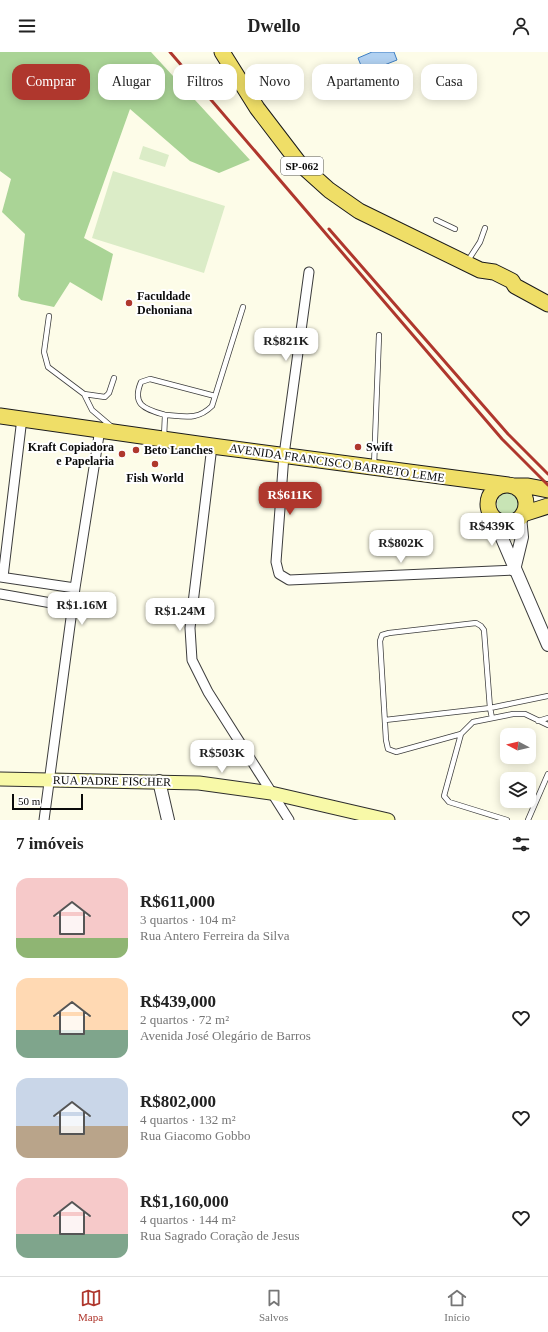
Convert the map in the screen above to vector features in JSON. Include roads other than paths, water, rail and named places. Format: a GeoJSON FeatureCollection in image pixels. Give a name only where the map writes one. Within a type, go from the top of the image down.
{"type":"FeatureCollection","features":[{"type":"Feature","properties":{"kind":"main road","name":"SP-062"},"geometry":{"type":"LineString","coordinates":[[222,52],[258,108],[300,163],[330,190],[359,211],[485,272],[489,279],[509,288],[515,286],[548,304]]}},
{"type":"Feature","properties":{"kind":"main road","name":"SP-062"},"geometry":{"type":"LineString","coordinates":[[232,52],[258,108]]}},
{"type":"Feature","properties":{"kind":"main road","name":"AVENIDA FRANCISCO BARRETO LEME"},"geometry":{"type":"LineString","coordinates":[[0,416],[374,468],[511,486],[528,486],[548,490]]}},
{"type":"Feature","properties":{"kind":"main road","name":"AVENIDA FRANCISCO BARRETO LEME"},"geometry":{"type":"LineString","coordinates":[[460,479],[471,486],[491,510]]}},
{"type":"Feature","properties":{"kind":"main road"},"geometry":{"type":"LineString","coordinates":[[522,516],[526,504],[525,498],[518,489],[511,486],[497,489],[492,493],[491,510],[497,519],[508,523],[548,506]]}},
{"type":"Feature","properties":{"kind":"main road","name":"RUA PADRE FISCHER"},"geometry":{"type":"LineString","coordinates":[[0,779],[199,783],[271,793],[388,820]]}},
{"type":"Feature","properties":{"kind":"street"},"geometry":{"type":"LineString","coordinates":[[309,272],[284,455],[276,562],[279,574],[289,580],[514,570]]}},
{"type":"Feature","properties":{"kind":"street"},"geometry":{"type":"LineString","coordinates":[[22,418],[1,577],[75,588]]}},
{"type":"Feature","properties":{"kind":"street"},"geometry":{"type":"LineString","coordinates":[[44,820],[74,607],[75,588],[100,429]]}},
{"type":"Feature","properties":{"kind":"street"},"geometry":{"type":"LineString","coordinates":[[212,446],[190,628],[192,660],[208,692],[289,820]]}},
{"type":"Feature","properties":{"kind":"street"},"geometry":{"type":"LineString","coordinates":[[491,510],[514,570],[548,645]]}},
{"type":"Feature","properties":{"kind":"street"},"geometry":{"type":"LineString","coordinates":[[514,570],[522,537],[522,516]]}},
{"type":"Feature","properties":{"kind":"street"},"geometry":{"type":"LineString","coordinates":[[0,594],[74,607]]}},
{"type":"Feature","properties":{"kind":"street"},"geometry":{"type":"LineString","coordinates":[[159,781],[168,820]]}},
{"type":"Feature","properties":{"kind":"lane"},"geometry":{"type":"LineString","coordinates":[[436,220],[455,229]]}},
{"type":"Feature","properties":{"kind":"lane"},"geometry":{"type":"LineString","coordinates":[[466,263],[480,242],[485,228]]}},
{"type":"Feature","properties":{"kind":"lane"},"geometry":{"type":"LineString","coordinates":[[215,396],[150,379],[141,382],[137,392],[140,403],[144,409],[165,415],[194,417],[204,414],[212,406],[243,307]]}},
{"type":"Feature","properties":{"kind":"lane"},"geometry":{"type":"LineString","coordinates":[[49,316],[44,352],[48,367],[84,394],[92,410],[118,432]]}},
{"type":"Feature","properties":{"kind":"lane"},"geometry":{"type":"LineString","coordinates":[[374,468],[379,335]]}},
{"type":"Feature","properties":{"kind":"lane"},"geometry":{"type":"LineString","coordinates":[[84,394],[105,397],[110,393],[114,378]]}},
{"type":"Feature","properties":{"kind":"lane"},"geometry":{"type":"LineString","coordinates":[[164,439],[165,415]]}},
{"type":"Feature","properties":{"kind":"lane"},"geometry":{"type":"LineString","coordinates":[[492,718],[484,630],[481,626],[476,623],[382,635],[380,641],[386,740],[388,749],[396,752],[461,734],[473,722],[513,714],[524,714],[548,725]]}},
{"type":"Feature","properties":{"kind":"lane"},"geometry":{"type":"LineString","coordinates":[[385,720],[490,708],[548,696]]}},
{"type":"Feature","properties":{"kind":"lane"},"geometry":{"type":"LineString","coordinates":[[538,721],[548,718]]}},
{"type":"Feature","properties":{"kind":"lane"},"geometry":{"type":"LineString","coordinates":[[461,734],[444,796],[449,802],[507,820]]}},
{"type":"Feature","properties":{"kind":"lane"},"geometry":{"type":"LineString","coordinates":[[528,820],[548,774]]}},
{"type":"Feature","properties":{"kind":"water"},"geometry":{"type":"Polygon","coordinates":[[[372,52],[394,52],[397,60],[387,64],[360,64],[358,58],[372,52]]]}},
{"type":"Feature","properties":{"kind":"railway"},"geometry":{"type":"LineString","coordinates":[[170,52],[502,439],[548,485]]}},
{"type":"Feature","properties":{"kind":"railway"},"geometry":{"type":"LineString","coordinates":[[329,229],[508,434],[548,474]]}},
{"type":"Feature","properties":{"kind":"place","name":"Faculdade Dehoniana"},"geometry":{"type":"Point","coordinates":[129,303]}},
{"type":"Feature","properties":{"kind":"place","name":"Swift"},"geometry":{"type":"Point","coordinates":[358,447]}},
{"type":"Feature","properties":{"kind":"place","name":"Beto Lanches"},"geometry":{"type":"Point","coordinates":[136,450]}},
{"type":"Feature","properties":{"kind":"place","name":"Kraft Copiadora e Papelaria"},"geometry":{"type":"Point","coordinates":[122,454]}},
{"type":"Feature","properties":{"kind":"place","name":"Fish World"},"geometry":{"type":"Point","coordinates":[155,464]}}]}
